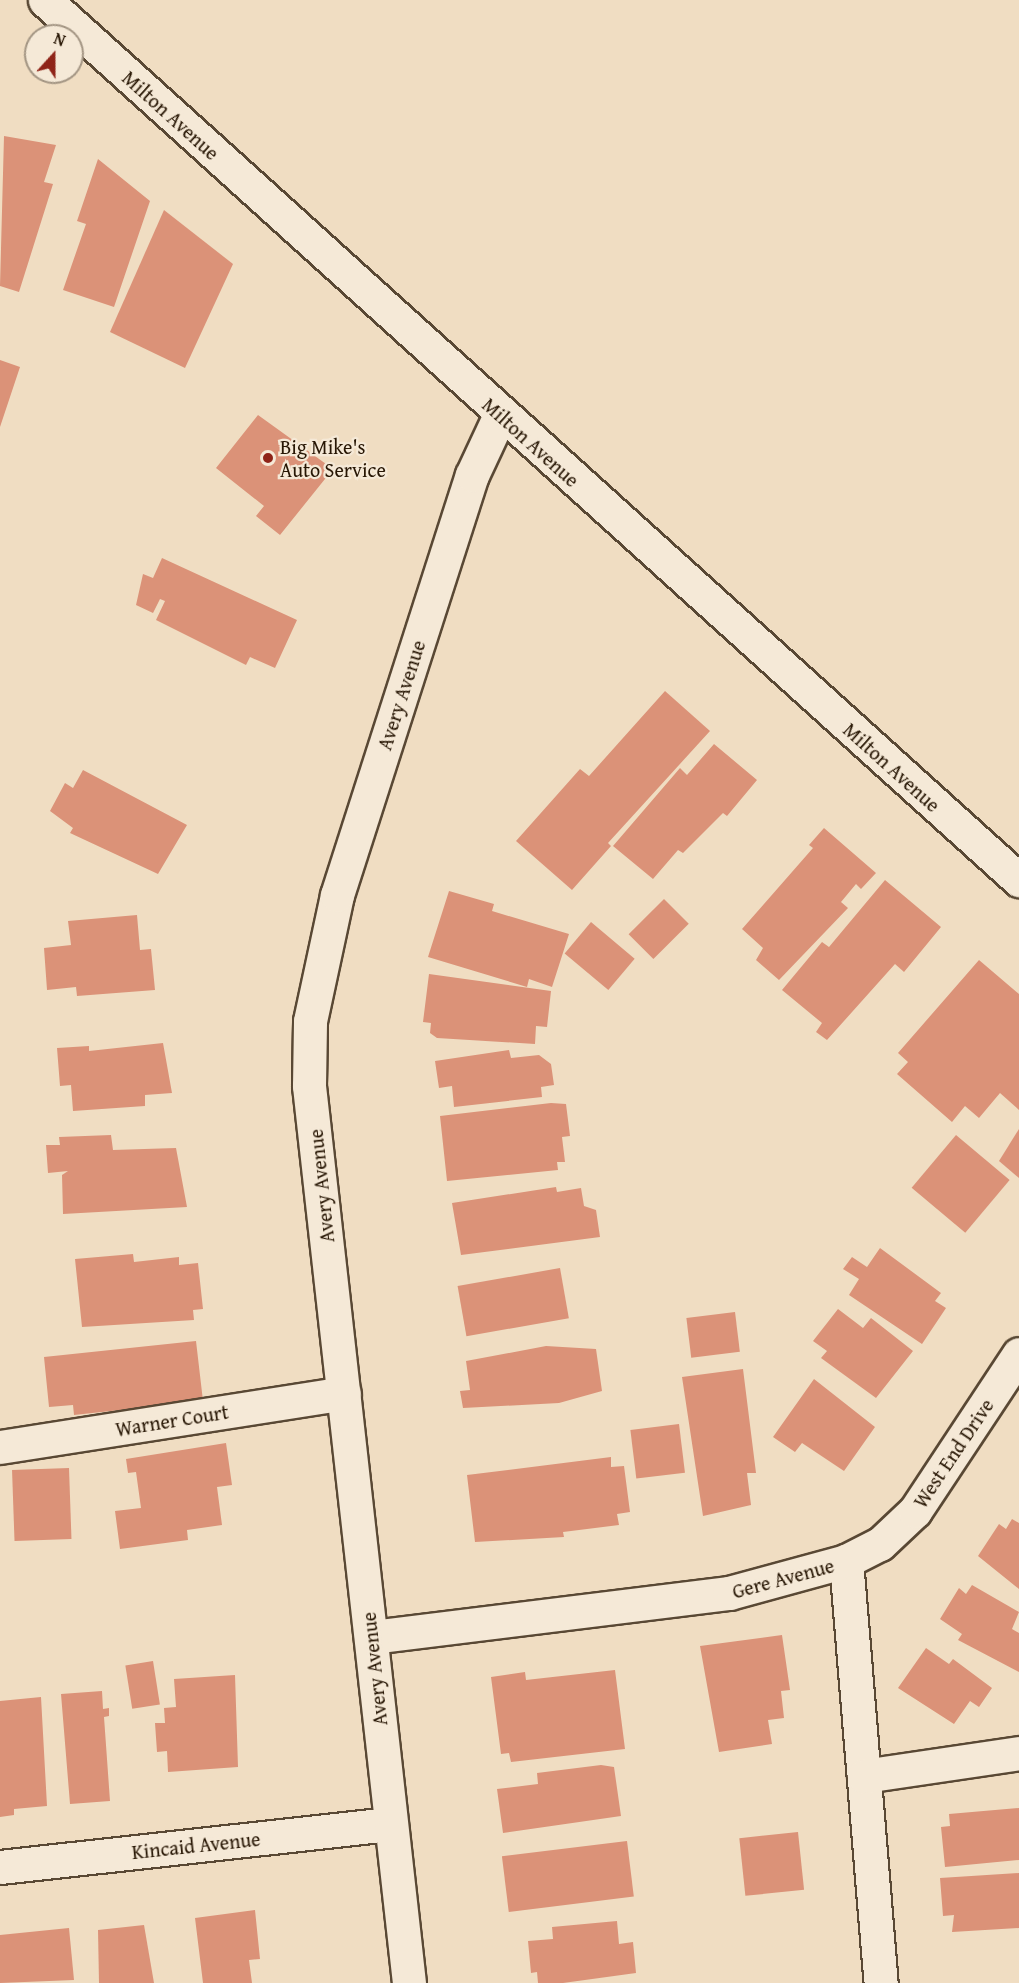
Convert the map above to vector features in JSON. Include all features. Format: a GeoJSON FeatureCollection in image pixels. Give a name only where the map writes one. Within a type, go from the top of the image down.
{"type":"FeatureCollection","features":[{"type":"Feature","properties":{"kind":"street","name":"Milton Avenue"},"geometry":{"type":"LineString","coordinates":[[45,0],[500,415],[1019,880]]}},
{"type":"Feature","properties":{"kind":"street","name":"Avery Avenue"},"geometry":{"type":"LineString","coordinates":[[409,1983],[309,1086],[310,1021],[337,895],[472,475],[500,415]]}},
{"type":"Feature","properties":{"kind":"street","name":"West End Drive"},"geometry":{"type":"LineString","coordinates":[[846,1561],[880,1544],[915,1511],[1019,1354]]}},
{"type":"Feature","properties":{"kind":"street","name":"Warner Court"},"geometry":{"type":"LineString","coordinates":[[0,1447],[344,1393]]}},
{"type":"Feature","properties":{"kind":"street","name":"Gere Avenue"},"geometry":{"type":"LineString","coordinates":[[371,1637],[729,1593],[846,1561],[881,1983]]}},
{"type":"Feature","properties":{"kind":"street"},"geometry":{"type":"LineString","coordinates":[[864,1776],[1019,1753]]}},
{"type":"Feature","properties":{"kind":"street","name":"Kincaid Avenue"},"geometry":{"type":"LineString","coordinates":[[0,1867],[391,1824]]}},
{"type":"Feature","properties":{"kind":"building"},"geometry":{"type":"Polygon","coordinates":[[[4,136],[56,145],[44,182],[53,184],[19,292],[0,286],[4,136]]]}},
{"type":"Feature","properties":{"kind":"building"},"geometry":{"type":"Polygon","coordinates":[[[98,159],[150,201],[114,307],[63,290],[86,224],[77,221],[98,159]]]}},
{"type":"Feature","properties":{"kind":"building"},"geometry":{"type":"Polygon","coordinates":[[[164,210],[233,264],[185,368],[110,332],[164,210]]]}},
{"type":"Feature","properties":{"kind":"building"},"geometry":{"type":"Polygon","coordinates":[[[0,360],[20,367],[0,427],[0,360]]]}},
{"type":"Feature","properties":{"kind":"building"},"geometry":{"type":"Polygon","coordinates":[[[258,415],[333,469],[280,535],[256,516],[264,506],[216,468],[258,415]]]}},
{"type":"Feature","properties":{"kind":"building"},"geometry":{"type":"Polygon","coordinates":[[[162,558],[297,620],[275,668],[250,657],[246,665],[156,620],[165,601],[160,599],[153,613],[136,605],[143,574],[153,578],[162,558]]]}},
{"type":"Feature","properties":{"kind":"building"},"geometry":{"type":"Polygon","coordinates":[[[665,691],[710,731],[608,843],[611,846],[572,890],[516,841],[580,769],[589,776],[665,691]]]}},
{"type":"Feature","properties":{"kind":"building"},"geometry":{"type":"Polygon","coordinates":[[[714,744],[757,780],[727,816],[723,813],[683,853],[678,850],[653,879],[613,846],[680,768],[687,775],[714,744]]]}},
{"type":"Feature","properties":{"kind":"building"},"geometry":{"type":"Polygon","coordinates":[[[83,770],[187,825],[158,874],[70,833],[73,828],[50,811],[65,783],[73,788],[83,770]]]}},
{"type":"Feature","properties":{"kind":"building"},"geometry":{"type":"Polygon","coordinates":[[[824,828],[876,873],[861,889],[856,884],[841,902],[848,908],[779,980],[756,960],[763,948],[742,929],[813,848],[809,845],[824,828]]]}},
{"type":"Feature","properties":{"kind":"building"},"geometry":{"type":"Polygon","coordinates":[[[885,880],[941,927],[904,972],[895,964],[827,1040],[816,1032],[822,1023],[782,990],[822,942],[829,947],[885,880]]]}},
{"type":"Feature","properties":{"kind":"building"},"geometry":{"type":"Polygon","coordinates":[[[449,891],[494,904],[492,911],[569,934],[552,987],[529,979],[527,987],[428,957],[449,891]]]}},
{"type":"Feature","properties":{"kind":"building"},"geometry":{"type":"Polygon","coordinates":[[[664,899],[689,924],[653,959],[629,934],[664,899]]]}},
{"type":"Feature","properties":{"kind":"building"},"geometry":{"type":"Polygon","coordinates":[[[137,915],[140,950],[151,949],[155,990],[77,996],[76,987],[47,990],[44,948],[71,945],[68,921],[137,915]]]}},
{"type":"Feature","properties":{"kind":"building"},"geometry":{"type":"Polygon","coordinates":[[[591,922],[635,959],[608,990],[565,953],[591,922]]]}},
{"type":"Feature","properties":{"kind":"building"},"geometry":{"type":"Polygon","coordinates":[[[979,960],[1019,994],[1019,1110],[1000,1093],[979,1118],[965,1106],[952,1122],[897,1074],[908,1062],[898,1053],[979,960]]]}},
{"type":"Feature","properties":{"kind":"building"},"geometry":{"type":"Polygon","coordinates":[[[429,974],[551,991],[547,1027],[536,1026],[535,1044],[437,1038],[430,1033],[431,1023],[423,1022],[429,974]]]}},
{"type":"Feature","properties":{"kind":"building"},"geometry":{"type":"Polygon","coordinates":[[[163,1043],[172,1093],[145,1095],[145,1106],[73,1111],[71,1085],[60,1086],[57,1048],[89,1046],[89,1051],[163,1043]]]}},
{"type":"Feature","properties":{"kind":"building"},"geometry":{"type":"Polygon","coordinates":[[[509,1050],[511,1058],[539,1055],[551,1064],[554,1085],[541,1087],[542,1097],[454,1107],[452,1086],[439,1088],[435,1061],[509,1050]]]}},
{"type":"Feature","properties":{"kind":"building"},"geometry":{"type":"Polygon","coordinates":[[[551,1103],[566,1104],[570,1136],[562,1137],[565,1162],[557,1162],[558,1170],[447,1181],[440,1116],[551,1103]]]}},
{"type":"Feature","properties":{"kind":"building"},"geometry":{"type":"Polygon","coordinates":[[[1019,1129],[1019,1178],[999,1161],[1019,1129]]]}},
{"type":"Feature","properties":{"kind":"building"},"geometry":{"type":"Polygon","coordinates":[[[111,1135],[113,1150],[176,1148],[187,1207],[63,1214],[62,1175],[68,1171],[48,1173],[46,1145],[60,1145],[59,1137],[111,1135]]]}},
{"type":"Feature","properties":{"kind":"building"},"geometry":{"type":"Polygon","coordinates":[[[956,1135],[1010,1180],[965,1233],[912,1188],[956,1135]]]}},
{"type":"Feature","properties":{"kind":"building"},"geometry":{"type":"Polygon","coordinates":[[[556,1187],[557,1192],[581,1188],[584,1206],[596,1210],[600,1237],[461,1255],[452,1203],[556,1187]]]}},
{"type":"Feature","properties":{"kind":"building"},"geometry":{"type":"Polygon","coordinates":[[[880,1248],[941,1293],[935,1301],[946,1308],[922,1344],[849,1295],[859,1279],[843,1269],[852,1257],[867,1267],[880,1248]]]}},
{"type":"Feature","properties":{"kind":"building"},"geometry":{"type":"Polygon","coordinates":[[[133,1254],[134,1262],[179,1257],[179,1265],[198,1263],[203,1309],[193,1310],[194,1320],[82,1327],[75,1259],[133,1254]]]}},
{"type":"Feature","properties":{"kind":"building"},"geometry":{"type":"Polygon","coordinates":[[[560,1268],[569,1318],[466,1336],[458,1286],[560,1268]]]}},
{"type":"Feature","properties":{"kind":"building"},"geometry":{"type":"Polygon","coordinates":[[[838,1309],[863,1328],[871,1318],[913,1351],[876,1398],[821,1358],[827,1351],[813,1341],[838,1309]]]}},
{"type":"Feature","properties":{"kind":"building"},"geometry":{"type":"Polygon","coordinates":[[[735,1312],[740,1352],[691,1358],[686,1318],[735,1312]]]}},
{"type":"Feature","properties":{"kind":"building"},"geometry":{"type":"Polygon","coordinates":[[[196,1341],[203,1401],[74,1415],[73,1405],[49,1407],[44,1357],[196,1341]]]}},
{"type":"Feature","properties":{"kind":"building"},"geometry":{"type":"Polygon","coordinates":[[[546,1346],[596,1349],[602,1391],[559,1403],[463,1408],[460,1391],[470,1390],[466,1361],[546,1346]]]}},
{"type":"Feature","properties":{"kind":"building"},"geometry":{"type":"Polygon","coordinates":[[[743,1369],[756,1473],[747,1473],[751,1505],[703,1516],[682,1377],[743,1369]]]}},
{"type":"Feature","properties":{"kind":"building"},"geometry":{"type":"Polygon","coordinates":[[[814,1379],[875,1427],[844,1471],[802,1443],[795,1452],[773,1437],[814,1379]]]}},
{"type":"Feature","properties":{"kind":"building"},"geometry":{"type":"Polygon","coordinates":[[[679,1424],[685,1473],[636,1479],[630,1430],[679,1424]]]}},
{"type":"Feature","properties":{"kind":"building"},"geometry":{"type":"Polygon","coordinates":[[[226,1443],[232,1485],[217,1487],[222,1525],[187,1530],[188,1540],[120,1549],[115,1511],[141,1508],[136,1472],[128,1473],[126,1459],[226,1443]]]}},
{"type":"Feature","properties":{"kind":"building"},"geometry":{"type":"Polygon","coordinates":[[[611,1457],[611,1467],[624,1466],[630,1512],[617,1514],[619,1525],[563,1532],[564,1537],[475,1542],[467,1475],[611,1457]]]}},
{"type":"Feature","properties":{"kind":"building"},"geometry":{"type":"Polygon","coordinates":[[[69,1468],[71,1539],[15,1541],[12,1470],[69,1468]]]}},
{"type":"Feature","properties":{"kind":"building"},"geometry":{"type":"Polygon","coordinates":[[[1012,1519],[1019,1523],[1019,1589],[978,1556],[999,1524],[1006,1529],[1012,1519]]]}},
{"type":"Feature","properties":{"kind":"building"},"geometry":{"type":"Polygon","coordinates":[[[972,1585],[1019,1612],[1012,1629],[1019,1633],[1019,1672],[958,1640],[962,1634],[940,1619],[959,1588],[966,1594],[972,1585]]]}},
{"type":"Feature","properties":{"kind":"building"},"geometry":{"type":"Polygon","coordinates":[[[782,1635],[790,1690],[781,1691],[784,1718],[768,1720],[772,1744],[719,1752],[700,1646],[782,1635]]]}},
{"type":"Feature","properties":{"kind":"building"},"geometry":{"type":"Polygon","coordinates":[[[926,1648],[949,1664],[953,1659],[992,1688],[979,1707],[970,1701],[954,1724],[898,1688],[926,1648]]]}},
{"type":"Feature","properties":{"kind":"building"},"geometry":{"type":"Polygon","coordinates":[[[153,1661],[160,1704],[132,1709],[125,1665],[153,1661]]]}},
{"type":"Feature","properties":{"kind":"building"},"geometry":{"type":"Polygon","coordinates":[[[615,1670],[625,1749],[511,1762],[509,1753],[501,1754],[491,1677],[525,1672],[526,1680],[615,1670]]]}},
{"type":"Feature","properties":{"kind":"building"},"geometry":{"type":"Polygon","coordinates":[[[235,1675],[238,1767],[168,1772],[167,1751],[157,1752],[155,1723],[165,1723],[164,1708],[176,1707],[174,1679],[235,1675]]]}},
{"type":"Feature","properties":{"kind":"building"},"geometry":{"type":"Polygon","coordinates":[[[102,1691],[103,1709],[109,1708],[109,1716],[104,1717],[110,1801],[70,1804],[61,1694],[102,1691]]]}},
{"type":"Feature","properties":{"kind":"building"},"geometry":{"type":"Polygon","coordinates":[[[41,1697],[47,1806],[14,1809],[14,1815],[0,1817],[0,1701],[41,1697]]]}},
{"type":"Feature","properties":{"kind":"building"},"geometry":{"type":"Polygon","coordinates":[[[601,1765],[614,1767],[621,1816],[503,1833],[497,1789],[538,1784],[537,1773],[601,1765]]]}},
{"type":"Feature","properties":{"kind":"building"},"geometry":{"type":"Polygon","coordinates":[[[1019,1808],[1019,1860],[945,1867],[941,1827],[950,1826],[949,1814],[1019,1808]]]}},
{"type":"Feature","properties":{"kind":"building"},"geometry":{"type":"Polygon","coordinates":[[[798,1832],[804,1890],[745,1896],[739,1838],[798,1832]]]}},
{"type":"Feature","properties":{"kind":"building"},"geometry":{"type":"Polygon","coordinates":[[[627,1841],[634,1897],[509,1912],[502,1856],[627,1841]]]}},
{"type":"Feature","properties":{"kind":"building"},"geometry":{"type":"Polygon","coordinates":[[[1019,1873],[1019,1928],[952,1932],[954,1915],[943,1916],[940,1878],[1019,1873]]]}},
{"type":"Feature","properties":{"kind":"building"},"geometry":{"type":"Polygon","coordinates":[[[255,1910],[260,1959],[249,1960],[252,1983],[203,1983],[195,1918],[255,1910]]]}},
{"type":"Feature","properties":{"kind":"building"},"geometry":{"type":"Polygon","coordinates":[[[617,1921],[619,1944],[633,1942],[636,1973],[563,1983],[538,1983],[537,1972],[531,1973],[528,1941],[553,1939],[552,1927],[617,1921]]]}},
{"type":"Feature","properties":{"kind":"building"},"geometry":{"type":"Polygon","coordinates":[[[144,1925],[154,1983],[99,1983],[98,1930],[144,1925]]]}},
{"type":"Feature","properties":{"kind":"building"},"geometry":{"type":"Polygon","coordinates":[[[69,1928],[74,1980],[0,1983],[0,1935],[69,1928]]]}},
{"type":"Feature","properties":{"kind":"place","name":"Big Mike's Auto Service"},"geometry":{"type":"Point","coordinates":[268,458]}}]}
